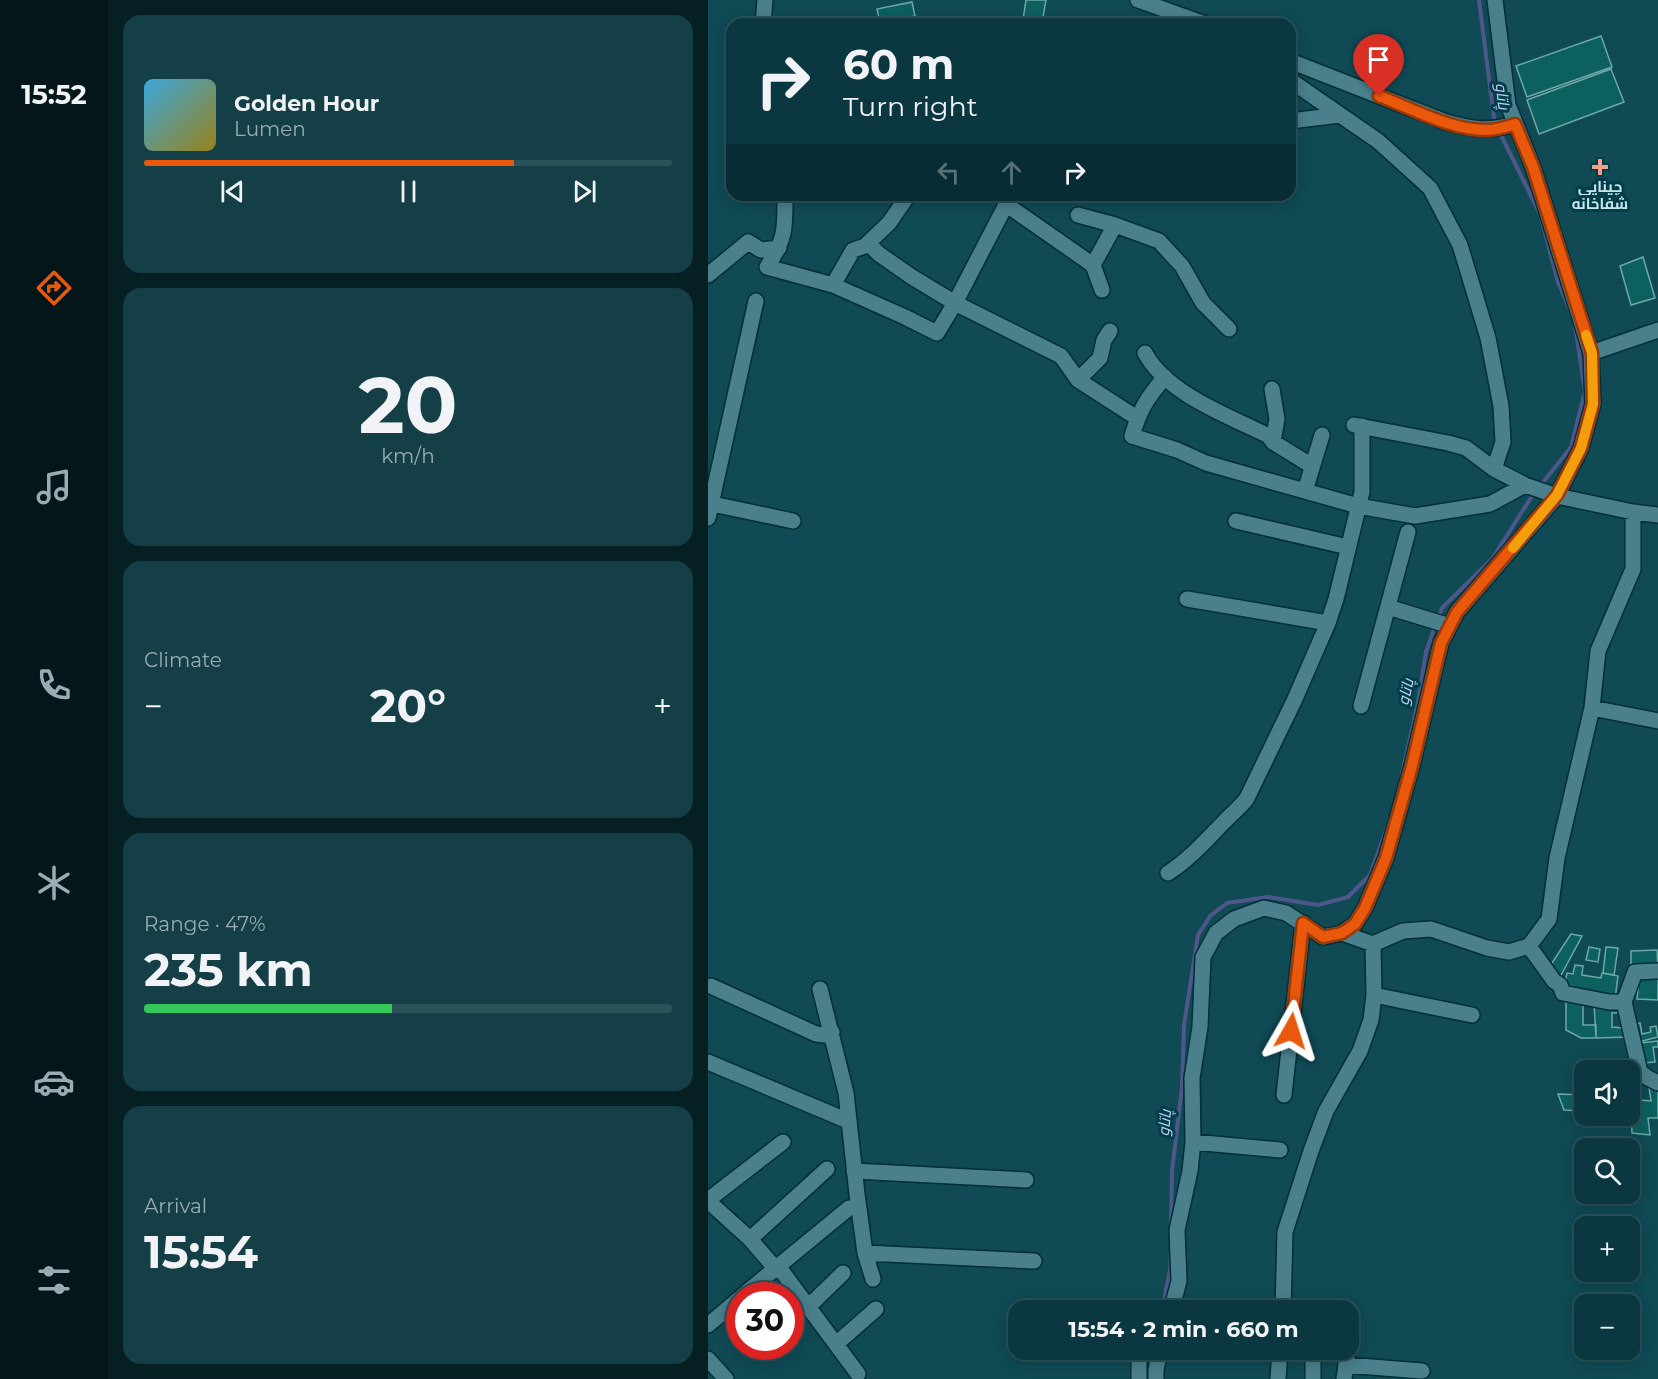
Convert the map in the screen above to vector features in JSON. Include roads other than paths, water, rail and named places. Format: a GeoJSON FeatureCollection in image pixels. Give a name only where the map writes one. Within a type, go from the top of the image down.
{"type":"FeatureCollection","features":[{"type":"Feature","properties":{"kind":"street"},"geometry":{"type":"LineString","coordinates":[[764,18],[765,0]]}},
{"type":"Feature","properties":{"kind":"street"},"geometry":{"type":"LineString","coordinates":[[1138,0],[1169,5],[1194,18]]}},
{"type":"Feature","properties":{"kind":"street"},"geometry":{"type":"LineString","coordinates":[[1495,0],[1508,105],[1502,127]]}},
{"type":"Feature","properties":{"kind":"street"},"geometry":{"type":"LineString","coordinates":[[1296,63],[1446,122],[1470,129],[1502,127]]}},
{"type":"Feature","properties":{"kind":"street"},"geometry":{"type":"LineString","coordinates":[[1296,84],[1378,141],[1430,188],[1460,245],[1488,338],[1501,406],[1503,442],[1494,469]]}},
{"type":"Feature","properties":{"kind":"street"},"geometry":{"type":"LineString","coordinates":[[1296,120],[1340,116]]}},
{"type":"Feature","properties":{"kind":"street"},"geometry":{"type":"LineString","coordinates":[[1174,1300],[1179,1281],[1177,1230],[1190,1171],[1193,1142],[1191,1078],[1200,1027],[1203,957],[1215,933],[1234,919],[1264,908],[1286,913],[1323,937],[1342,933],[1355,924],[1365,908],[1386,858],[1412,766],[1441,643],[1457,612],[1557,495],[1581,448],[1593,404],[1592,353],[1533,167],[1502,127]]}},
{"type":"Feature","properties":{"kind":"street"},"geometry":{"type":"LineString","coordinates":[[785,201],[785,228],[779,248],[767,267],[833,285],[937,333],[1008,201]]}},
{"type":"Feature","properties":{"kind":"street"},"geometry":{"type":"LineString","coordinates":[[833,285],[853,250],[868,243],[889,223],[904,201]]}},
{"type":"Feature","properties":{"kind":"street"},"geometry":{"type":"LineString","coordinates":[[1010,201],[1093,265],[1102,290]]}},
{"type":"Feature","properties":{"kind":"street"},"geometry":{"type":"LineString","coordinates":[[1078,215],[1159,241],[1182,266],[1203,303],[1229,328]]}},
{"type":"Feature","properties":{"kind":"street"},"geometry":{"type":"LineString","coordinates":[[1093,265],[1115,225]]}},
{"type":"Feature","properties":{"kind":"street"},"geometry":{"type":"LineString","coordinates":[[708,274],[748,242],[761,250],[779,248]]}},
{"type":"Feature","properties":{"kind":"street"},"geometry":{"type":"LineString","coordinates":[[868,243],[879,254],[912,277],[955,303],[1061,356],[1078,380],[1137,418]]}},
{"type":"Feature","properties":{"kind":"street"},"geometry":{"type":"LineString","coordinates":[[756,301],[709,508],[793,521]]}},
{"type":"Feature","properties":{"kind":"street"},"geometry":{"type":"LineString","coordinates":[[1592,353],[1658,330]]}},
{"type":"Feature","properties":{"kind":"street"},"geometry":{"type":"LineString","coordinates":[[1078,380],[1100,358],[1104,340],[1110,331]]}},
{"type":"Feature","properties":{"kind":"street"},"geometry":{"type":"LineString","coordinates":[[1145,353],[1165,377],[1198,402],[1269,436],[1273,442],[1312,466]]}},
{"type":"Feature","properties":{"kind":"street"},"geometry":{"type":"LineString","coordinates":[[1165,377],[1147,399],[1137,418],[1132,436],[1177,450],[1206,463],[1358,506],[1415,516],[1490,504],[1526,485]]}},
{"type":"Feature","properties":{"kind":"street"},"geometry":{"type":"LineString","coordinates":[[1272,389],[1277,419],[1273,442]]}},
{"type":"Feature","properties":{"kind":"street"},"geometry":{"type":"LineString","coordinates":[[1168,873],[1186,861],[1247,798],[1294,701],[1328,623],[1362,492],[1358,425],[1466,448],[1494,469],[1526,485],[1557,495],[1633,512],[1658,515]]}},
{"type":"Feature","properties":{"kind":"street"},"geometry":{"type":"LineString","coordinates":[[1305,491],[1322,435]]}},
{"type":"Feature","properties":{"kind":"street"},"geometry":{"type":"LineString","coordinates":[[1342,933],[1373,944],[1402,931],[1431,928],[1487,948],[1509,952],[1529,946],[1549,919],[1557,858],[1592,708],[1598,651],[1633,569],[1633,512]]}},
{"type":"Feature","properties":{"kind":"street"},"geometry":{"type":"LineString","coordinates":[[1236,521],[1348,547]]}},
{"type":"Feature","properties":{"kind":"street"},"geometry":{"type":"LineString","coordinates":[[1360,706],[1408,532]]}},
{"type":"Feature","properties":{"kind":"street"},"geometry":{"type":"LineString","coordinates":[[1187,599],[1328,623]]}},
{"type":"Feature","properties":{"kind":"street"},"geometry":{"type":"LineString","coordinates":[[1388,607],[1450,626]]}},
{"type":"Feature","properties":{"kind":"street"},"geometry":{"type":"LineString","coordinates":[[1592,708],[1658,721]]}},
{"type":"Feature","properties":{"kind":"street"},"geometry":{"type":"LineString","coordinates":[[1284,1095],[1303,923]]}},
{"type":"Feature","properties":{"kind":"street"},"geometry":{"type":"LineString","coordinates":[[1283,1300],[1285,1232],[1326,1111],[1360,1051],[1371,1020],[1374,995],[1373,944]]}},
{"type":"Feature","properties":{"kind":"street"},"geometry":{"type":"LineString","coordinates":[[1529,946],[1554,981],[1560,985],[1563,993],[1609,1002],[1624,1002]]}},
{"type":"Feature","properties":{"kind":"street"},"geometry":{"type":"LineString","coordinates":[[1658,971],[1635,972],[1624,1002],[1640,1072],[1658,1083]]}},
{"type":"Feature","properties":{"kind":"street"},"geometry":{"type":"LineString","coordinates":[[711,986],[816,1034],[825,1035],[832,1032]]}},
{"type":"Feature","properties":{"kind":"street"},"geometry":{"type":"LineString","coordinates":[[820,989],[846,1093],[865,1253],[873,1280]]}},
{"type":"Feature","properties":{"kind":"street"},"geometry":{"type":"LineString","coordinates":[[1374,995],[1472,1015]]}},
{"type":"Feature","properties":{"kind":"street"},"geometry":{"type":"LineString","coordinates":[[708,1062],[848,1121]]}},
{"type":"Feature","properties":{"kind":"street"},"geometry":{"type":"LineString","coordinates":[[783,1142],[708,1200],[777,1267],[858,1374]]}},
{"type":"Feature","properties":{"kind":"street"},"geometry":{"type":"LineString","coordinates":[[1193,1142],[1280,1150]]}},
{"type":"Feature","properties":{"kind":"street"},"geometry":{"type":"LineString","coordinates":[[750,1239],[827,1169]]}},
{"type":"Feature","properties":{"kind":"street"},"geometry":{"type":"LineString","coordinates":[[854,1171],[1026,1180]]}},
{"type":"Feature","properties":{"kind":"street"},"geometry":{"type":"LineString","coordinates":[[759,1282],[849,1208]]}},
{"type":"Feature","properties":{"kind":"street"},"geometry":{"type":"LineString","coordinates":[[865,1253],[1034,1261]]}},
{"type":"Feature","properties":{"kind":"street"},"geometry":{"type":"LineString","coordinates":[[808,1307],[843,1273]]}},
{"type":"Feature","properties":{"kind":"street"},"geometry":{"type":"LineString","coordinates":[[836,1344],[876,1309]]}},
{"type":"Feature","properties":{"kind":"street"},"geometry":{"type":"LineString","coordinates":[[708,1325],[726,1310]]}},
{"type":"Feature","properties":{"kind":"street"},"geometry":{"type":"LineString","coordinates":[[708,1359],[726,1379]]}},
{"type":"Feature","properties":{"kind":"street"},"geometry":{"type":"LineString","coordinates":[[1139,1360],[1139,1379]]}},
{"type":"Feature","properties":{"kind":"street"},"geometry":{"type":"LineString","coordinates":[[1156,1379],[1157,1360]]}},
{"type":"Feature","properties":{"kind":"street"},"geometry":{"type":"LineString","coordinates":[[1278,1379],[1279,1360]]}},
{"type":"Feature","properties":{"kind":"street"},"geometry":{"type":"LineString","coordinates":[[1313,1360],[1313,1379]]}},
{"type":"Feature","properties":{"kind":"street"},"geometry":{"type":"LineString","coordinates":[[1346,1364],[1422,1371]]}},
{"type":"Feature","properties":{"kind":"waterway","name":"پاتاو"},"geometry":{"type":"LineString","coordinates":[[1479,0],[1496,124]]}},
{"type":"Feature","properties":{"kind":"waterway","name":"پاتاو"},"geometry":{"type":"LineString","coordinates":[[1499,131],[1540,214],[1558,282],[1571,313]]}},
{"type":"Feature","properties":{"kind":"waterway","name":"پاتاو"},"geometry":{"type":"LineString","coordinates":[[1541,485],[1571,447],[1585,391],[1575,326]]}},
{"type":"Feature","properties":{"kind":"waterway","name":"پاتاو"},"geometry":{"type":"LineString","coordinates":[[1438,619],[1442,608],[1492,559],[1534,493]]}},
{"type":"Feature","properties":{"kind":"waterway","name":"پاتاو"},"geometry":{"type":"LineString","coordinates":[[1400,783],[1418,702],[1426,652],[1435,626]]}},
{"type":"Feature","properties":{"kind":"waterway","name":"پاتاو"},"geometry":{"type":"LineString","coordinates":[[1171,1226],[1172,1171],[1182,1087],[1184,1025],[1198,935],[1210,916],[1227,903],[1268,897],[1318,905],[1348,897],[1370,875],[1390,819]]}},
{"type":"Feature","properties":{"kind":"waterway","name":"پاتاو"},"geometry":{"type":"LineString","coordinates":[[1164,1300],[1171,1252]]}},
{"type":"Feature","properties":{"kind":"place","name":"چينايي شفاخانه"},"geometry":{"type":"Point","coordinates":[1600,167]}}]}
